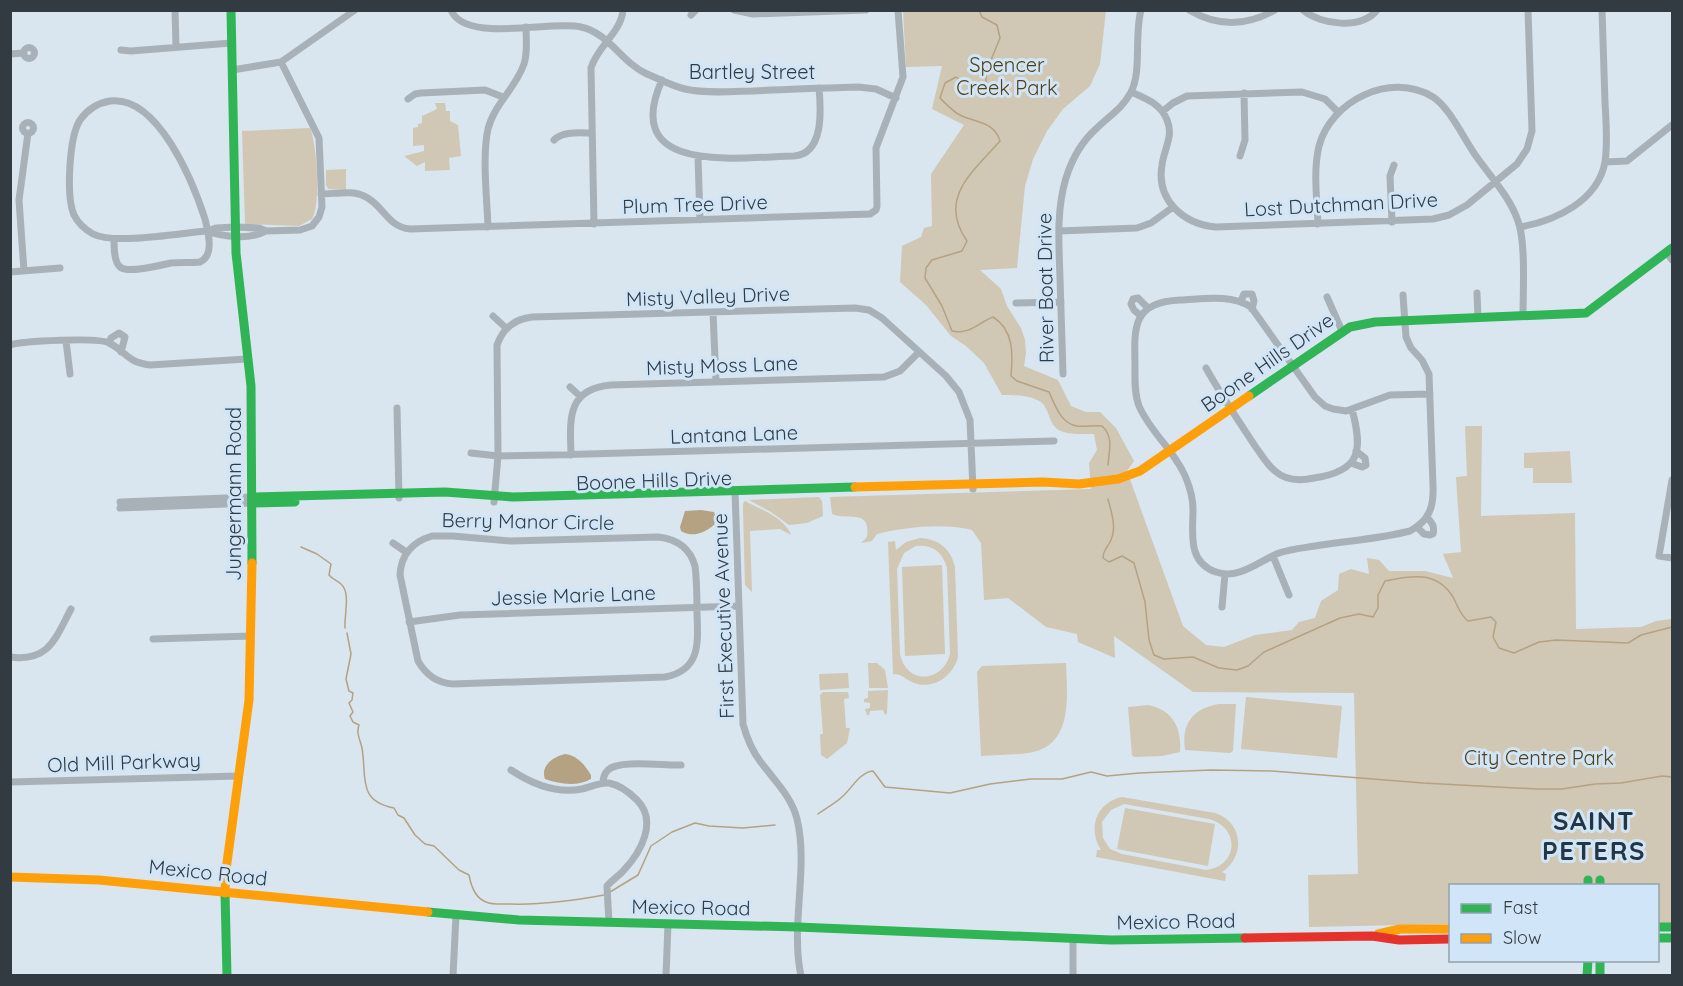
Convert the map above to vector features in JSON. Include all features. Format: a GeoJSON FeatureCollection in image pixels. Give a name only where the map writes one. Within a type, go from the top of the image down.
{"type":"FeatureCollection","features":[{"type":"Feature","properties":{"kind":"main road","name":"Jungermann Road"},"geometry":{"type":"LineString","coordinates":[[227,975],[225,870],[249,700],[253,500],[251,386],[239,291],[235,231],[231,10]]}},
{"type":"Feature","properties":{"kind":"main road","name":"Boone Hills Drive"},"geometry":{"type":"LineString","coordinates":[[253,500],[399,496],[445,492],[495,499],[735,493],[1043,482],[1056,484],[1127,478],[1170,451],[1342,331],[1366,322],[1586,313],[1671,254]]}},
{"type":"Feature","properties":{"kind":"main road","name":"Mexico Road"},"geometry":{"type":"LineString","coordinates":[[10,877],[69,878],[456,915],[609,923],[798,927],[1073,939],[1372,936],[1399,940],[1449,939]]}},
{"type":"Feature","properties":{"kind":"main road","name":"Mexico Road"},"geometry":{"type":"LineString","coordinates":[[1372,936],[1400,929],[1449,929]]}},
{"type":"Feature","properties":{"kind":"street"},"geometry":{"type":"LineString","coordinates":[[175,10],[176,48]]}},
{"type":"Feature","properties":{"kind":"street"},"geometry":{"type":"LineString","coordinates":[[232,70],[281,62],[356,10]]}},
{"type":"Feature","properties":{"kind":"street","name":"Bartley Street"},"geometry":{"type":"LineString","coordinates":[[452,10],[455,19],[465,25],[482,27],[572,25],[590,29],[642,72],[685,89],[703,92],[869,88],[896,98]]}},
{"type":"Feature","properties":{"kind":"street"},"geometry":{"type":"LineString","coordinates":[[594,224],[591,68],[596,54],[617,28],[623,10]]}},
{"type":"Feature","properties":{"kind":"street"},"geometry":{"type":"LineString","coordinates":[[734,10],[753,14],[866,10]]}},
{"type":"Feature","properties":{"kind":"street","name":"Plum Tree Drive"},"geometry":{"type":"LineString","coordinates":[[321,194],[363,195],[392,222],[405,229],[866,216],[873,213],[877,206],[876,148],[903,77],[898,10]]}},
{"type":"Feature","properties":{"kind":"street","name":"River Boat Drive"},"geometry":{"type":"LineString","coordinates":[[1063,374],[1059,231],[1062,193],[1077,153],[1089,137],[1116,112],[1131,92],[1136,75],[1137,30],[1141,10]]}},
{"type":"Feature","properties":{"kind":"street"},"geometry":{"type":"LineString","coordinates":[[1189,10],[1215,21],[1234,23],[1253,20],[1275,10]]}},
{"type":"Feature","properties":{"kind":"street"},"geometry":{"type":"LineString","coordinates":[[1303,10],[1321,21],[1336,23],[1363,21],[1377,10]]}},
{"type":"Feature","properties":{"kind":"street","name":"Lost Dutchman Drive"},"geometry":{"type":"LineString","coordinates":[[1173,207],[1191,222],[1206,226],[1424,221],[1449,215],[1467,205],[1495,182],[1516,164],[1527,149],[1532,118],[1528,10]]}},
{"type":"Feature","properties":{"kind":"street"},"geometry":{"type":"LineString","coordinates":[[1520,227],[1549,221],[1574,206],[1592,190],[1603,170],[1606,140],[1602,10]]}},
{"type":"Feature","properties":{"kind":"street"},"geometry":{"type":"LineString","coordinates":[[488,227],[486,138],[495,110],[524,65],[527,49],[526,27]]}},
{"type":"Feature","properties":{"kind":"street"},"geometry":{"type":"LineString","coordinates":[[121,50],[231,43]]}},
{"type":"Feature","properties":{"kind":"street"},"geometry":{"type":"LineString","coordinates":[[10,45],[11,54],[24,53]]}},
{"type":"Feature","properties":{"kind":"street"},"geometry":{"type":"LineString","coordinates":[[114,239],[116,260],[121,268],[156,267],[169,263],[204,261],[209,250],[207,231],[205,219],[189,177],[164,135],[142,110],[129,103],[112,101],[95,106],[87,113],[76,127],[73,140],[70,193],[72,209],[78,221],[92,233],[114,239],[207,231],[216,228],[235,231],[259,228],[266,231],[300,230],[312,226],[321,213],[319,138],[281,62]]}},
{"type":"Feature","properties":{"kind":"street"},"geometry":{"type":"LineString","coordinates":[[662,80],[652,110],[657,133],[677,150],[698,157],[806,154],[813,146],[819,125],[819,88]]}},
{"type":"Feature","properties":{"kind":"street"},"geometry":{"type":"LineString","coordinates":[[1318,224],[1317,159],[1323,136],[1338,112],[1358,98],[1376,90],[1407,89],[1432,97],[1444,108],[1513,209],[1520,227],[1523,316]]}},
{"type":"Feature","properties":{"kind":"street"},"geometry":{"type":"LineString","coordinates":[[408,99],[421,93],[485,90],[503,97]]}},
{"type":"Feature","properties":{"kind":"street"},"geometry":{"type":"LineString","coordinates":[[1059,231],[1137,228],[1151,223],[1173,207],[1164,191],[1161,177],[1162,162],[1169,143],[1170,131],[1162,111],[1152,102],[1131,92]]}},
{"type":"Feature","properties":{"kind":"street"},"geometry":{"type":"LineString","coordinates":[[1240,156],[1245,140],[1244,93]]}},
{"type":"Feature","properties":{"kind":"street"},"geometry":{"type":"LineString","coordinates":[[1162,111],[1180,98],[1187,96],[1309,93],[1325,99],[1338,112]]}},
{"type":"Feature","properties":{"kind":"street"},"geometry":{"type":"LineString","coordinates":[[1605,162],[1628,161],[1672,125]]}},
{"type":"Feature","properties":{"kind":"street"},"geometry":{"type":"LineString","coordinates":[[554,140],[564,134],[592,133]]}},
{"type":"Feature","properties":{"kind":"street"},"geometry":{"type":"LineString","coordinates":[[24,271],[15,200],[28,134]]}},
{"type":"Feature","properties":{"kind":"street"},"geometry":{"type":"LineString","coordinates":[[698,157],[700,220]]}},
{"type":"Feature","properties":{"kind":"street"},"geometry":{"type":"LineString","coordinates":[[1392,222],[1390,176],[1394,165]]}},
{"type":"Feature","properties":{"kind":"street"},"geometry":{"type":"LineString","coordinates":[[10,272],[60,268]]}},
{"type":"Feature","properties":{"kind":"street"},"geometry":{"type":"LineString","coordinates":[[1477,293],[1478,318]]}},
{"type":"Feature","properties":{"kind":"street"},"geometry":{"type":"LineString","coordinates":[[1241,301],[1244,294],[1252,294],[1254,301],[1252,309]]}},
{"type":"Feature","properties":{"kind":"street"},"geometry":{"type":"LineString","coordinates":[[1403,295],[1408,342],[1426,366],[1429,374],[1430,394],[1433,499],[1427,517],[1417,527],[1403,533],[1289,550],[1244,571],[1225,574],[1205,566],[1196,554],[1192,540],[1193,509],[1186,477],[1142,411],[1136,397],[1134,336],[1140,315],[1148,308],[1168,300],[1217,298],[1241,301],[1252,309],[1320,402],[1333,410],[1352,410],[1390,395],[1430,394]]}},
{"type":"Feature","properties":{"kind":"street"},"geometry":{"type":"LineString","coordinates":[[1327,297],[1342,331]]}},
{"type":"Feature","properties":{"kind":"street"},"geometry":{"type":"LineString","coordinates":[[1140,315],[1131,304],[1133,299],[1138,298],[1148,308]]}},
{"type":"Feature","properties":{"kind":"street"},"geometry":{"type":"LineString","coordinates":[[1016,303],[1061,302]]}},
{"type":"Feature","properties":{"kind":"street","name":"Misty Valley Drive"},"geometry":{"type":"LineString","coordinates":[[506,328],[517,320],[532,317],[869,310],[882,318],[953,384],[964,400],[970,420],[973,486]]}},
{"type":"Feature","properties":{"kind":"street"},"geometry":{"type":"LineString","coordinates":[[713,312],[716,382]]}},
{"type":"Feature","properties":{"kind":"street"},"geometry":{"type":"LineString","coordinates":[[493,316],[506,328],[499,338],[496,351],[498,456],[495,499]]}},
{"type":"Feature","properties":{"kind":"street"},"geometry":{"type":"LineString","coordinates":[[110,343],[116,334],[119,333],[125,337],[121,352]]}},
{"type":"Feature","properties":{"kind":"street"},"geometry":{"type":"LineString","coordinates":[[10,345],[66,340],[102,340],[110,343],[138,364],[150,365],[247,359]]}},
{"type":"Feature","properties":{"kind":"street"},"geometry":{"type":"LineString","coordinates":[[66,340],[70,374]]}},
{"type":"Feature","properties":{"kind":"street","name":"Misty Moss Lane"},"geometry":{"type":"LineString","coordinates":[[580,397],[589,389],[603,385],[884,377],[900,371],[919,352]]}},
{"type":"Feature","properties":{"kind":"street"},"geometry":{"type":"LineString","coordinates":[[1206,368],[1229,409],[1272,468],[1283,476],[1297,480],[1332,476],[1351,463],[1358,437],[1352,410]]}},
{"type":"Feature","properties":{"kind":"street"},"geometry":{"type":"LineString","coordinates":[[570,387],[580,397],[571,416],[571,455]]}},
{"type":"Feature","properties":{"kind":"street"},"geometry":{"type":"LineString","coordinates":[[397,408],[399,496]]}},
{"type":"Feature","properties":{"kind":"street","name":"Lantana Lane"},"geometry":{"type":"LineString","coordinates":[[471,453],[498,456],[571,455],[1054,441]]}},
{"type":"Feature","properties":{"kind":"street"},"geometry":{"type":"LineString","coordinates":[[1351,463],[1362,467],[1366,465],[1365,458],[1356,451]]}},
{"type":"Feature","properties":{"kind":"street"},"geometry":{"type":"LineString","coordinates":[[1672,480],[1659,556],[1672,558]]}},
{"type":"Feature","properties":{"kind":"street","name":"First Executive Avenue"},"geometry":{"type":"LineString","coordinates":[[735,493],[742,712],[746,734],[756,756],[790,800],[798,821],[800,839],[797,952],[801,975]]}},
{"type":"Feature","properties":{"kind":"street"},"geometry":{"type":"LineString","coordinates":[[120,505],[253,500]]}},
{"type":"Feature","properties":{"kind":"street"},"geometry":{"type":"LineString","coordinates":[[1417,527],[1424,534],[1430,536],[1433,534],[1435,529],[1427,517]]}},
{"type":"Feature","properties":{"kind":"street","name":"Berry Manor Circle"},"geometry":{"type":"LineString","coordinates":[[406,552],[414,544],[432,536],[511,542],[666,538],[680,544],[693,559],[696,573],[698,642],[694,657],[687,666]]}},
{"type":"Feature","properties":{"kind":"street"},"geometry":{"type":"LineString","coordinates":[[393,543],[406,552],[401,563],[400,575],[418,661],[429,676],[439,682],[453,684],[665,677],[679,673],[687,666],[695,674]]}},
{"type":"Feature","properties":{"kind":"street"},"geometry":{"type":"LineString","coordinates":[[1273,556],[1289,595]]}},
{"type":"Feature","properties":{"kind":"street"},"geometry":{"type":"LineString","coordinates":[[1222,607],[1225,574]]}},
{"type":"Feature","properties":{"kind":"street","name":"Jessie Marie Lane"},"geometry":{"type":"LineString","coordinates":[[409,622],[460,615],[738,606]]}},
{"type":"Feature","properties":{"kind":"street"},"geometry":{"type":"LineString","coordinates":[[10,657],[24,659],[47,650],[71,609]]}},
{"type":"Feature","properties":{"kind":"street"},"geometry":{"type":"LineString","coordinates":[[153,639],[251,636]]}},
{"type":"Feature","properties":{"kind":"street"},"geometry":{"type":"LineString","coordinates":[[423,683],[429,676]]}},
{"type":"Feature","properties":{"kind":"street"},"geometry":{"type":"LineString","coordinates":[[603,783],[606,772],[613,767],[681,765]]}},
{"type":"Feature","properties":{"kind":"street"},"geometry":{"type":"LineString","coordinates":[[511,770],[521,777],[550,788],[576,790],[603,783],[612,784],[621,788],[645,810],[647,820],[640,848],[627,867],[607,886],[609,923]]}},
{"type":"Feature","properties":{"kind":"street","name":"Old Mill Parkway"},"geometry":{"type":"LineString","coordinates":[[10,782],[239,776]]}},
{"type":"Feature","properties":{"kind":"street"},"geometry":{"type":"LineString","coordinates":[[453,975],[456,915]]}},
{"type":"Feature","properties":{"kind":"street"},"geometry":{"type":"LineString","coordinates":[[666,975],[668,924]]}},
{"type":"Feature","properties":{"kind":"street"},"geometry":{"type":"LineString","coordinates":[[1073,939],[1073,975]]}},
{"type":"Feature","properties":{"kind":"green space"},"geometry":{"type":"Polygon","coordinates":[[[903,10],[1106,11],[1100,64],[1090,86],[1063,109],[1047,131],[1033,159],[1025,186],[1017,268],[980,270],[1001,289],[1007,306],[1021,328],[1025,340],[1024,366],[1058,380],[1071,406],[1086,412],[1100,412],[1116,428],[1134,461],[1127,471],[1183,626],[1206,645],[1224,647],[1255,635],[1292,630],[1299,622],[1315,618],[1321,601],[1338,590],[1339,574],[1351,569],[1369,574],[1367,558],[1379,560],[1389,571],[1425,571],[1453,578],[1443,554],[1461,552],[1456,477],[1467,476],[1465,426],[1482,426],[1481,516],[1575,513],[1576,629],[1641,627],[1656,621],[1672,619],[1672,924],[1659,924],[1659,884],[1449,884],[1449,924],[1309,927],[1308,875],[1358,874],[1354,693],[1193,692],[1114,636],[1115,658],[1078,642],[1077,634],[1046,627],[1008,598],[984,600],[981,543],[972,530],[937,526],[900,529],[877,534],[872,541],[861,543],[867,537],[866,522],[857,517],[832,514],[830,497],[1091,489],[1089,463],[1097,450],[1094,434],[1061,431],[1057,429],[1045,407],[1039,401],[1023,396],[1002,395],[984,363],[951,336],[926,305],[900,282],[902,246],[921,237],[924,228],[932,226],[931,174],[964,125],[932,109],[942,66],[906,67],[903,10]]]}},
{"type":"Feature","properties":{"kind":"green space"},"geometry":{"type":"Polygon","coordinates":[[[435,103],[445,103],[446,111],[450,111],[450,121],[458,125],[461,156],[449,158],[450,170],[425,171],[425,162],[417,166],[404,156],[424,151],[424,145],[413,146],[413,128],[422,123],[422,116],[437,109],[435,103]]]}},
{"type":"Feature","properties":{"kind":"green space"},"geometry":{"type":"Polygon","coordinates":[[[310,128],[315,147],[317,174],[315,212],[312,219],[299,226],[245,224],[242,131],[310,128]]]}},
{"type":"Feature","properties":{"kind":"green space"},"geometry":{"type":"Polygon","coordinates":[[[346,169],[346,190],[328,189],[326,170],[346,169]]]}},
{"type":"Feature","properties":{"kind":"green space"},"geometry":{"type":"Polygon","coordinates":[[[1570,451],[1572,483],[1533,483],[1533,468],[1524,468],[1524,453],[1570,451]]]}},
{"type":"Feature","properties":{"kind":"green space"},"geometry":{"type":"Polygon","coordinates":[[[819,497],[822,501],[823,516],[807,523],[789,525],[749,500],[819,497]]]}},
{"type":"Feature","properties":{"kind":"green space"},"geometry":{"type":"Polygon","coordinates":[[[745,501],[778,519],[791,535],[780,529],[750,531],[752,592],[745,585],[743,504],[745,501]]]}},
{"type":"Feature","properties":{"kind":"green space"},"geometry":{"type":"Polygon","coordinates":[[[920,538],[933,540],[947,550],[955,567],[958,657],[952,670],[942,680],[929,685],[914,683],[893,674],[888,542],[895,541],[896,550],[906,542],[920,538]],[[916,546],[904,553],[897,569],[900,654],[909,671],[925,676],[940,671],[950,654],[947,568],[940,553],[927,546],[916,546]]]}},
{"type":"Feature","properties":{"kind":"green space"},"geometry":{"type":"Polygon","coordinates":[[[942,565],[945,654],[905,656],[902,567],[942,565]]]}},
{"type":"Feature","properties":{"kind":"green space"},"geometry":{"type":"Polygon","coordinates":[[[868,663],[877,663],[885,670],[888,688],[869,688],[868,663]]]}},
{"type":"Feature","properties":{"kind":"green space"},"geometry":{"type":"Polygon","coordinates":[[[1066,663],[1065,718],[1061,731],[1053,741],[1043,749],[1028,753],[981,756],[977,672],[982,666],[1066,663]]]}},
{"type":"Feature","properties":{"kind":"green space"},"geometry":{"type":"Polygon","coordinates":[[[848,673],[849,688],[820,690],[819,674],[848,673]]]}},
{"type":"Feature","properties":{"kind":"green space"},"geometry":{"type":"Polygon","coordinates":[[[888,690],[887,713],[885,715],[883,710],[870,711],[867,715],[865,709],[870,708],[870,703],[864,702],[864,699],[868,698],[868,691],[888,690]]]}},
{"type":"Feature","properties":{"kind":"green space"},"geometry":{"type":"Polygon","coordinates":[[[823,692],[848,692],[849,698],[844,699],[846,728],[850,728],[847,743],[827,759],[821,755],[820,734],[823,734],[820,695],[823,692]]]}},
{"type":"Feature","properties":{"kind":"green space"},"geometry":{"type":"Polygon","coordinates":[[[1246,697],[1342,706],[1337,758],[1241,749],[1246,697]]]}},
{"type":"Feature","properties":{"kind":"green space"},"geometry":{"type":"Polygon","coordinates":[[[1219,704],[1236,704],[1233,751],[1230,753],[1185,750],[1185,732],[1191,718],[1203,709],[1219,704]]]}},
{"type":"Feature","properties":{"kind":"green space"},"geometry":{"type":"Polygon","coordinates":[[[1148,705],[1164,711],[1174,721],[1179,735],[1180,752],[1162,756],[1134,757],[1132,755],[1128,707],[1148,705]]]}},
{"type":"Feature","properties":{"kind":"green space"},"geometry":{"type":"Polygon","coordinates":[[[1122,797],[1215,813],[1224,817],[1236,831],[1238,840],[1235,857],[1222,872],[1226,874],[1225,881],[1096,857],[1097,850],[1101,850],[1095,833],[1097,817],[1106,804],[1122,797]],[[1124,804],[1111,810],[1102,822],[1103,838],[1110,849],[1122,854],[1206,870],[1217,867],[1225,861],[1232,846],[1226,830],[1219,823],[1209,819],[1124,804]]]}},
{"type":"Feature","properties":{"kind":"green space"},"geometry":{"type":"Polygon","coordinates":[[[1125,808],[1215,824],[1208,866],[1117,849],[1125,808]]]}},
{"type":"Feature","properties":{"kind":"shaded area"},"geometry":{"type":"Polygon","coordinates":[[[685,511],[714,512],[716,518],[714,525],[698,534],[681,531],[685,511]]]}},
{"type":"Feature","properties":{"kind":"shaded area"},"geometry":{"type":"Polygon","coordinates":[[[565,754],[580,761],[591,775],[591,779],[586,782],[568,784],[545,779],[546,766],[556,757],[565,754]]]}},
{"type":"Feature","properties":{"kind":"waterway"},"geometry":{"type":"LineString","coordinates":[[979,10],[982,17],[997,25],[1000,38],[986,72],[986,87],[975,90],[956,77],[945,83],[940,98],[959,115],[990,127],[1000,141],[970,175],[957,199],[956,212],[959,226],[967,241],[962,251],[932,260],[926,268],[925,278],[942,306],[952,331],[968,330],[993,317],[1005,329],[1011,343],[1011,376],[1017,381],[1049,392],[1059,413],[1067,422],[1080,426],[1102,426],[1106,430],[1110,449],[1108,465]]}},
{"type":"Feature","properties":{"kind":"waterway"},"geometry":{"type":"LineString","coordinates":[[1108,499],[1113,520],[1113,535],[1103,558],[1109,562],[1122,556],[1134,563],[1145,602],[1149,640],[1154,655],[1164,659],[1193,657],[1219,668],[1237,670],[1248,666],[1264,652],[1340,618],[1359,614],[1373,617],[1378,608],[1378,595],[1385,581],[1405,577],[1423,577],[1439,583],[1447,589],[1468,621],[1491,617],[1496,622],[1493,637],[1499,648],[1514,653],[1539,642],[1556,640],[1628,643],[1641,635],[1672,627]]}},
{"type":"Feature","properties":{"kind":"waterway"},"geometry":{"type":"LineString","coordinates":[[301,547],[331,564],[329,575],[341,584],[346,593],[345,628]]}},
{"type":"Feature","properties":{"kind":"waterway"},"geometry":{"type":"LineString","coordinates":[[347,633],[351,654],[346,679],[349,691],[353,693],[349,703],[353,712],[350,716],[353,722],[359,725],[358,734],[362,748],[366,786],[374,800],[394,808],[425,844],[434,846],[459,870],[469,875],[474,891],[486,902],[492,904],[545,903],[604,895]]}},
{"type":"Feature","properties":{"kind":"waterway"},"geometry":{"type":"LineString","coordinates":[[818,814],[840,799],[860,777],[873,771],[885,787],[950,793],[990,784],[1031,779],[1062,779],[1091,772],[1107,776],[1211,770],[1272,771],[1537,789],[1562,789],[1662,776],[1672,777]]}},
{"type":"Feature","properties":{"kind":"waterway"},"geometry":{"type":"LineString","coordinates":[[610,892],[638,875],[651,846],[672,832],[695,823],[743,828],[775,825]]}},
{"type":"Feature","properties":{"kind":"traffic: fast"},"geometry":{"type":"LineString","coordinates":[[231,10],[236,253],[251,386],[252,563]]}},
{"type":"Feature","properties":{"kind":"traffic: fast"},"geometry":{"type":"LineString","coordinates":[[1249,396],[1350,327],[1375,322],[1586,313],[1672,248]]}},
{"type":"Feature","properties":{"kind":"traffic: fast"},"geometry":{"type":"LineString","coordinates":[[253,497],[445,492],[513,497],[855,487]]}},
{"type":"Feature","properties":{"kind":"traffic: fast"},"geometry":{"type":"LineString","coordinates":[[253,503],[295,502]]}},
{"type":"Feature","properties":{"kind":"traffic: fast"},"geometry":{"type":"LineString","coordinates":[[225,893],[227,976]]}},
{"type":"Feature","properties":{"kind":"traffic: fast"},"geometry":{"type":"LineString","coordinates":[[428,912],[519,920],[798,927],[1111,940],[1245,938]]}},
{"type":"Feature","properties":{"kind":"traffic: fast"},"geometry":{"type":"LineString","coordinates":[[1659,927],[1672,927]]}},
{"type":"Feature","properties":{"kind":"traffic: fast"},"geometry":{"type":"LineString","coordinates":[[1659,938],[1672,938]]}},
{"type":"Feature","properties":{"kind":"traffic: fast"},"geometry":{"type":"LineString","coordinates":[[1587,976],[1588,962]]}},
{"type":"Feature","properties":{"kind":"traffic: fast"},"geometry":{"type":"LineString","coordinates":[[1600,962],[1600,976]]}},
{"type":"Feature","properties":{"kind":"traffic: slow"},"geometry":{"type":"LineString","coordinates":[[855,487],[1043,482],[1079,484],[1118,479],[1140,471],[1249,396]]}},
{"type":"Feature","properties":{"kind":"traffic: slow"},"geometry":{"type":"LineString","coordinates":[[225,893],[226,870],[249,700],[252,563]]}},
{"type":"Feature","properties":{"kind":"traffic: slow"},"geometry":{"type":"LineString","coordinates":[[10,877],[99,880],[428,912]]}},
{"type":"Feature","properties":{"kind":"traffic: slow"},"geometry":{"type":"LineString","coordinates":[[1378,934],[1400,929],[1449,929]]}},
{"type":"Feature","properties":{"kind":"traffic: jam"},"geometry":{"type":"LineString","coordinates":[[1245,938],[1372,936],[1399,940],[1449,939]]}},
{"type":"Feature","properties":{"kind":"district","name":"SAINT PETERS"},"geometry":{"type":"Point","coordinates":[1594,835]}},
{"type":"Feature","properties":{"kind":"park label","name":"Spencer Creek Park"},"geometry":{"type":"Point","coordinates":[1007,76]}},
{"type":"Feature","properties":{"kind":"park label","name":"City Centre Park"},"geometry":{"type":"Point","coordinates":[1539,757]}}]}
